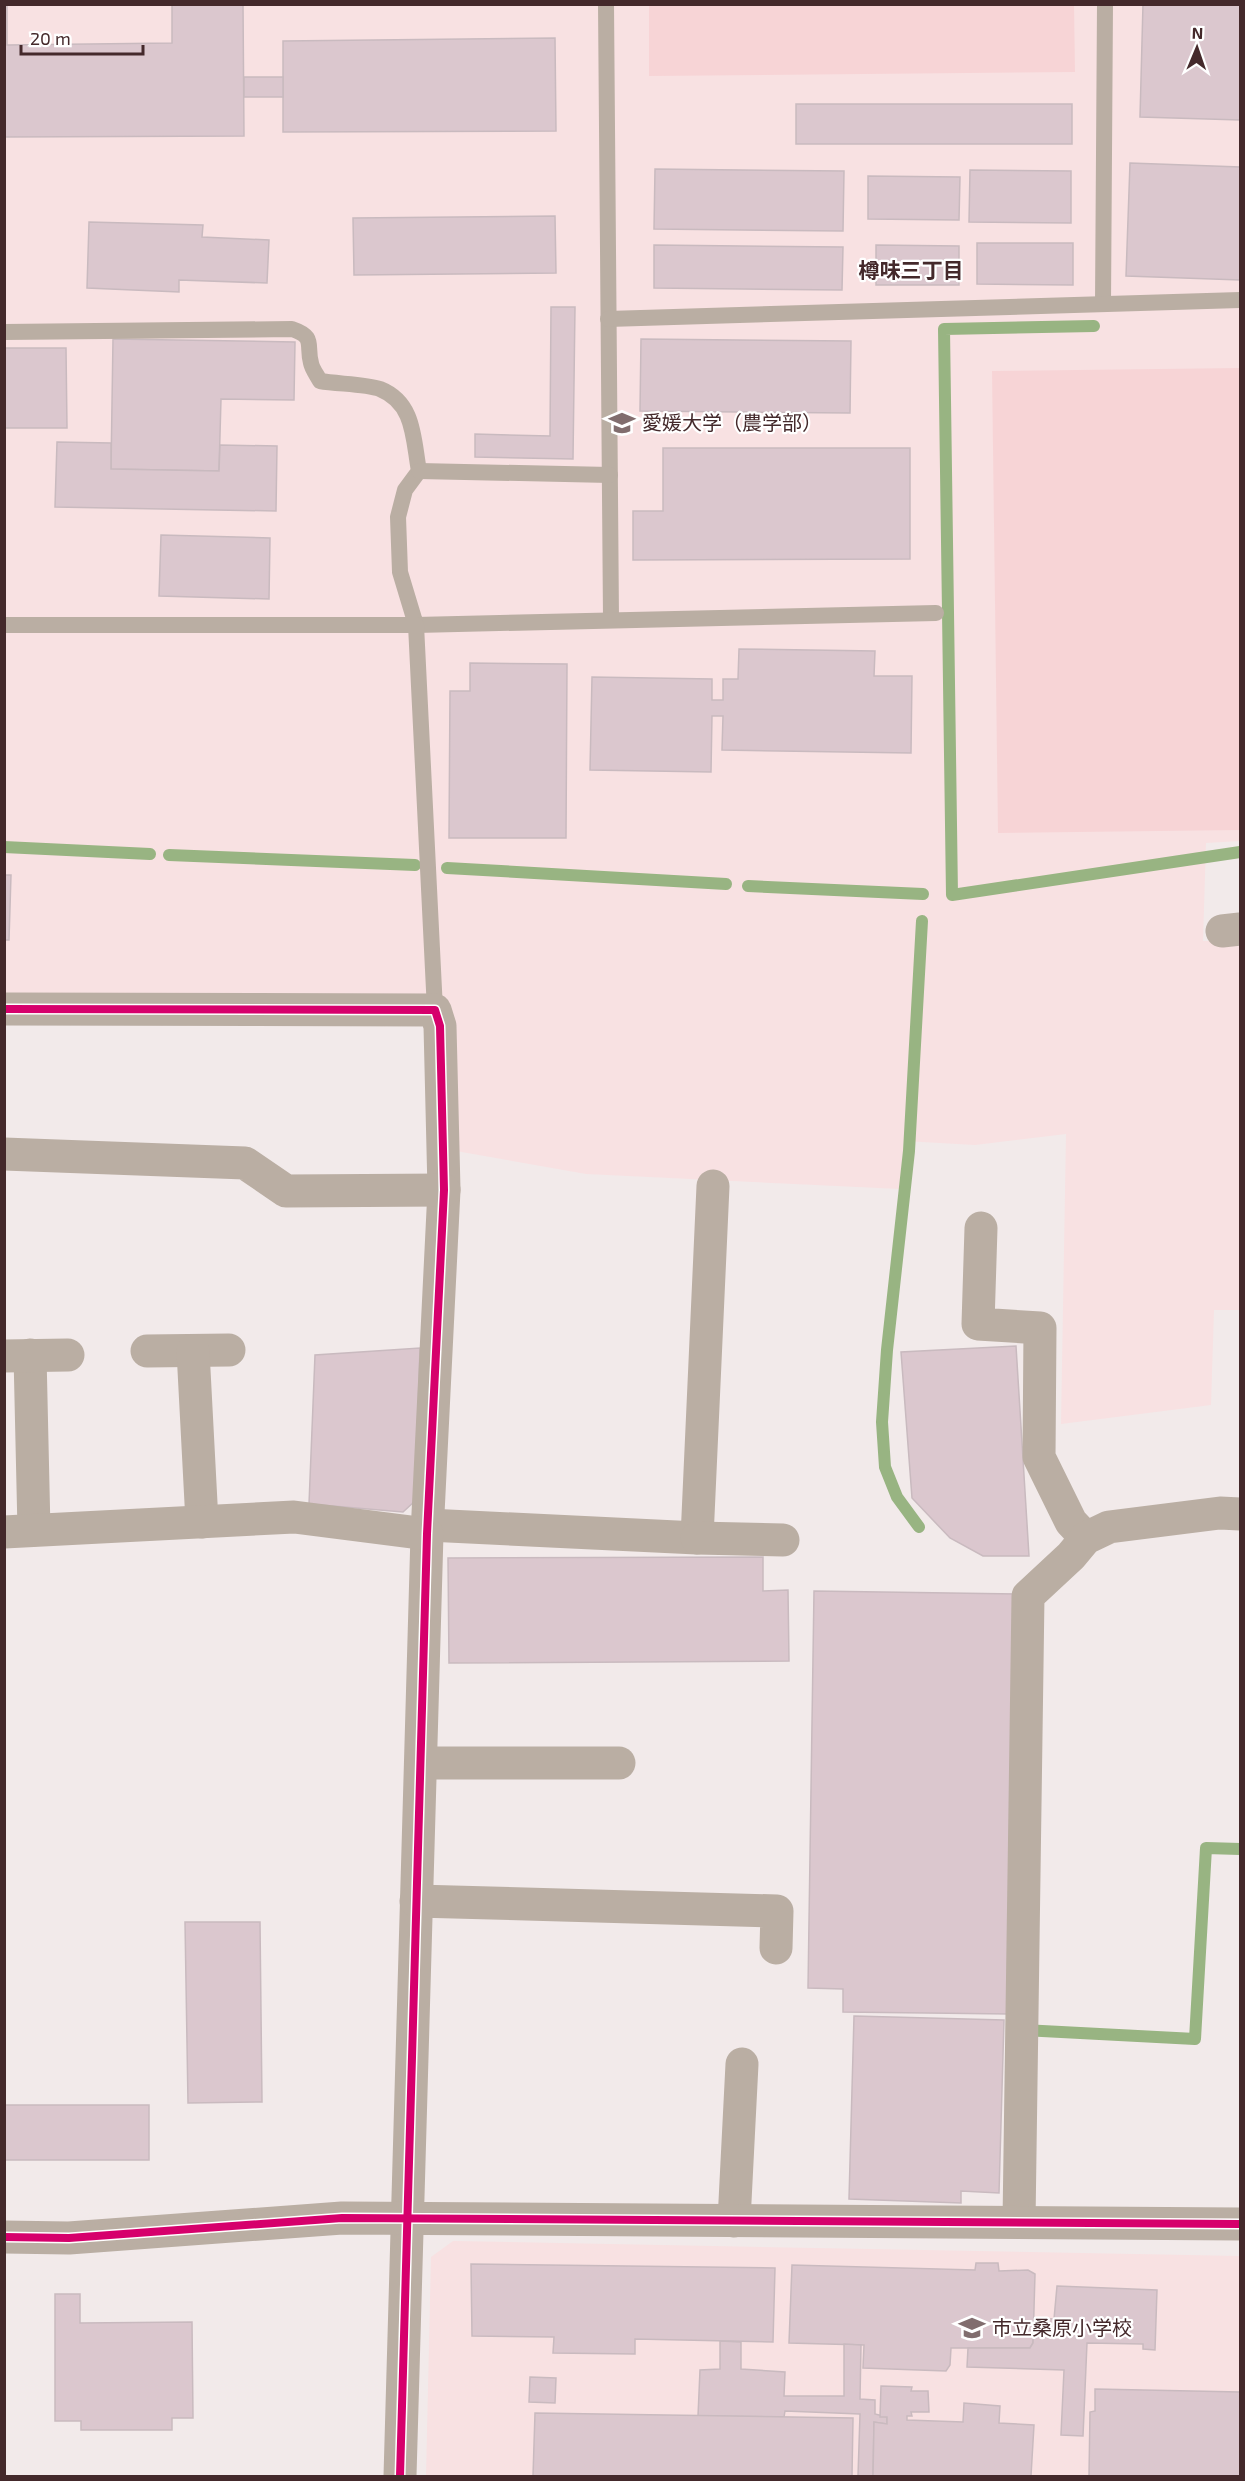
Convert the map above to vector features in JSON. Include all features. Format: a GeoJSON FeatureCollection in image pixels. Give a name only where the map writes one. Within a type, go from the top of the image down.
{"type":"FeatureCollection","features":[{"type":"Feature","properties":{"kind":"street"},"geometry":{"type":"LineString","coordinates":[[4,1009],[435,1010],[440,1026],[444,1190],[428,1529],[400,2476]]}},
{"type":"Feature","properties":{"kind":"street"},"geometry":{"type":"LineString","coordinates":[[4,1154],[244,1162],[286,1191],[444,1190]]}},
{"type":"Feature","properties":{"kind":"street"},"geometry":{"type":"LineString","coordinates":[[697,1538],[713,1186]]}},
{"type":"Feature","properties":{"kind":"street"},"geometry":{"type":"LineString","coordinates":[[981,1228],[978,1324],[1040,1328],[1040,1457],[1071,1522],[1086,1538]]}},
{"type":"Feature","properties":{"kind":"street"},"geometry":{"type":"LineString","coordinates":[[147,1351],[229,1350]]}},
{"type":"Feature","properties":{"kind":"street"},"geometry":{"type":"LineString","coordinates":[[193,1351],[202,1522]]}},
{"type":"Feature","properties":{"kind":"street"},"geometry":{"type":"LineString","coordinates":[[68,1355],[17,1356],[19,1531],[294,1517],[428,1529],[783,1540]]}},
{"type":"Feature","properties":{"kind":"street"},"geometry":{"type":"LineString","coordinates":[[1020,2222],[1028,1596],[1071,1556],[1086,1538],[1109,1527],[1220,1513],[1240,1514]]}},
{"type":"Feature","properties":{"kind":"street"},"geometry":{"type":"LineString","coordinates":[[421,1763],[619,1763]]}},
{"type":"Feature","properties":{"kind":"street"},"geometry":{"type":"LineString","coordinates":[[416,1901],[777,1911],[776,1948]]}},
{"type":"Feature","properties":{"kind":"street"},"geometry":{"type":"LineString","coordinates":[[735,2221],[742,2064]]}},
{"type":"Feature","properties":{"kind":"street"},"geometry":{"type":"LineString","coordinates":[[4,2237],[69,2238],[342,2218],[1240,2224]]}},
{"type":"Feature","properties":{"kind":"lane"},"geometry":{"type":"LineString","coordinates":[[606,4],[611,619]]}},
{"type":"Feature","properties":{"kind":"lane"},"geometry":{"type":"LineString","coordinates":[[1103,304],[1106,4]]}},
{"type":"Feature","properties":{"kind":"lane"},"geometry":{"type":"LineString","coordinates":[[608,319],[1240,300]]}},
{"type":"Feature","properties":{"kind":"lane"},"geometry":{"type":"LineString","coordinates":[[4,332],[292,329],[303,333],[310,343],[311,364],[320,381],[379,389],[401,402],[410,420],[418,471],[405,490],[398,517],[400,572],[416,625],[435,1010]]}},
{"type":"Feature","properties":{"kind":"lane"},"geometry":{"type":"LineString","coordinates":[[418,471],[610,475]]}},
{"type":"Feature","properties":{"kind":"lane"},"geometry":{"type":"LineString","coordinates":[[4,625],[416,625],[936,613]]}},
{"type":"Feature","properties":{"kind":"shaded area","name":"愛媛大学（農学部）"},"geometry":{"type":"Polygon","coordinates":[[[5,5],[1240,5],[1240,841],[1206,843],[1203,941],[1240,941],[1240,1310],[1214,1310],[1211,1405],[1061,1424],[1066,1134],[975,1145],[904,1141],[900,1189],[586,1174],[456,1151],[444,998],[5,997],[5,5]]]}},
{"type":"Feature","properties":{"kind":"shaded area"},"geometry":{"type":"Polygon","coordinates":[[[649,5],[1074,5],[1075,72],[649,76],[649,5]]]}},
{"type":"Feature","properties":{"kind":"shaded area"},"geometry":{"type":"Polygon","coordinates":[[[1240,368],[1240,830],[998,833],[992,371],[1240,368]]]}},
{"type":"Feature","properties":{"kind":"shaded area"},"geometry":{"type":"Polygon","coordinates":[[[453,2241],[1240,2256],[1240,2476],[426,2476],[431,2257],[453,2241]]]}},
{"type":"Feature","properties":{"kind":"building"},"geometry":{"type":"Polygon","coordinates":[[[4,4],[7,4],[7,45],[172,43],[172,4],[243,4],[244,136],[4,137],[4,4]]]}},
{"type":"Feature","properties":{"kind":"building"},"geometry":{"type":"Polygon","coordinates":[[[1143,4],[1240,4],[1240,120],[1140,117],[1143,4]]]}},
{"type":"Feature","properties":{"kind":"building"},"geometry":{"type":"Polygon","coordinates":[[[555,38],[556,131],[283,132],[283,41],[555,38]]]}},
{"type":"Feature","properties":{"kind":"building"},"geometry":{"type":"Polygon","coordinates":[[[244,77],[283,77],[283,97],[244,97],[244,77]]]}},
{"type":"Feature","properties":{"kind":"building"},"geometry":{"type":"Polygon","coordinates":[[[796,104],[1072,104],[1072,144],[796,144],[796,104]]]}},
{"type":"Feature","properties":{"kind":"building"},"geometry":{"type":"Polygon","coordinates":[[[1130,163],[1240,167],[1240,280],[1126,276],[1130,163]]]}},
{"type":"Feature","properties":{"kind":"building"},"geometry":{"type":"Polygon","coordinates":[[[655,169],[844,171],[843,231],[654,229],[655,169]]]}},
{"type":"Feature","properties":{"kind":"building"},"geometry":{"type":"Polygon","coordinates":[[[970,170],[1071,171],[1071,223],[969,222],[970,170]]]}},
{"type":"Feature","properties":{"kind":"building"},"geometry":{"type":"Polygon","coordinates":[[[868,176],[960,177],[959,220],[868,219],[868,176]]]}},
{"type":"Feature","properties":{"kind":"building"},"geometry":{"type":"Polygon","coordinates":[[[555,216],[556,273],[354,275],[353,218],[555,216]]]}},
{"type":"Feature","properties":{"kind":"building"},"geometry":{"type":"Polygon","coordinates":[[[89,222],[203,225],[202,237],[269,240],[267,283],[179,280],[179,292],[87,288],[89,222]]]}},
{"type":"Feature","properties":{"kind":"building"},"geometry":{"type":"Polygon","coordinates":[[[977,243],[1073,243],[1073,285],[977,284],[977,243]]]}},
{"type":"Feature","properties":{"kind":"building"},"geometry":{"type":"Polygon","coordinates":[[[654,245],[843,247],[842,290],[654,288],[654,245]]]}},
{"type":"Feature","properties":{"kind":"building"},"geometry":{"type":"Polygon","coordinates":[[[876,245],[959,246],[959,285],[876,285],[876,245]]]}},
{"type":"Feature","properties":{"kind":"building"},"geometry":{"type":"Polygon","coordinates":[[[551,307],[575,307],[573,459],[475,457],[475,434],[550,436],[551,307]]]}},
{"type":"Feature","properties":{"kind":"building"},"geometry":{"type":"Polygon","coordinates":[[[113,339],[295,342],[294,400],[221,399],[219,471],[111,469],[113,339]]]}},
{"type":"Feature","properties":{"kind":"building"},"geometry":{"type":"Polygon","coordinates":[[[641,339],[851,341],[850,413],[640,411],[641,339]]]}},
{"type":"Feature","properties":{"kind":"building"},"geometry":{"type":"Polygon","coordinates":[[[4,348],[66,348],[67,428],[4,428],[4,348]]]}},
{"type":"Feature","properties":{"kind":"building"},"geometry":{"type":"Polygon","coordinates":[[[57,442],[111,443],[111,469],[219,471],[220,445],[277,446],[276,511],[55,507],[57,442]]]}},
{"type":"Feature","properties":{"kind":"building"},"geometry":{"type":"Polygon","coordinates":[[[663,448],[910,448],[910,559],[633,560],[633,511],[663,511],[663,448]]]}},
{"type":"Feature","properties":{"kind":"building"},"geometry":{"type":"Polygon","coordinates":[[[161,535],[270,538],[269,599],[159,596],[161,535]]]}},
{"type":"Feature","properties":{"kind":"building"},"geometry":{"type":"Polygon","coordinates":[[[739,649],[875,651],[874,676],[912,676],[911,753],[722,750],[723,716],[712,716],[711,772],[590,770],[592,677],[712,679],[712,700],[723,700],[723,679],[738,679],[739,649]]]}},
{"type":"Feature","properties":{"kind":"building"},"geometry":{"type":"Polygon","coordinates":[[[470,663],[567,664],[566,838],[449,838],[450,691],[470,691],[470,663]]]}},
{"type":"Feature","properties":{"kind":"building"},"geometry":{"type":"Polygon","coordinates":[[[4,875],[11,875],[9,940],[4,940],[4,875]]]}},
{"type":"Feature","properties":{"kind":"building"},"geometry":{"type":"Polygon","coordinates":[[[1016,1346],[1029,1556],[983,1556],[950,1538],[912,1498],[901,1352],[1016,1346]]]}},
{"type":"Feature","properties":{"kind":"building"},"geometry":{"type":"Polygon","coordinates":[[[420,1348],[415,1501],[403,1512],[309,1504],[315,1355],[420,1348]]]}},
{"type":"Feature","properties":{"kind":"building"},"geometry":{"type":"Polygon","coordinates":[[[763,1557],[763,1591],[788,1590],[789,1661],[449,1663],[448,1558],[763,1557]]]}},
{"type":"Feature","properties":{"kind":"building"},"geometry":{"type":"Polygon","coordinates":[[[814,1591],[1017,1594],[1010,2014],[843,2012],[843,1989],[808,1988],[814,1591]]]}},
{"type":"Feature","properties":{"kind":"building"},"geometry":{"type":"Polygon","coordinates":[[[185,1922],[260,1922],[262,2102],[188,2103],[185,1922]]]}},
{"type":"Feature","properties":{"kind":"building"},"geometry":{"type":"Polygon","coordinates":[[[854,2016],[1004,2020],[999,2193],[961,2191],[961,2203],[849,2199],[854,2016]]]}},
{"type":"Feature","properties":{"kind":"building"},"geometry":{"type":"Polygon","coordinates":[[[4,2105],[149,2105],[149,2160],[4,2160],[4,2105]]]}},
{"type":"Feature","properties":{"kind":"building"},"geometry":{"type":"Polygon","coordinates":[[[976,2263],[998,2263],[999,2271],[1028,2270],[1035,2274],[1033,2343],[1030,2348],[951,2348],[950,2365],[946,2371],[863,2368],[864,2345],[789,2343],[792,2265],[975,2270],[976,2263]]]}},
{"type":"Feature","properties":{"kind":"building"},"geometry":{"type":"Polygon","coordinates":[[[471,2264],[775,2268],[773,2342],[635,2339],[635,2354],[553,2353],[554,2337],[472,2336],[471,2264]]]}},
{"type":"Feature","properties":{"kind":"building"},"geometry":{"type":"Polygon","coordinates":[[[1057,2286],[1157,2290],[1155,2350],[1143,2349],[1143,2344],[1087,2343],[1083,2436],[1061,2435],[1064,2370],[967,2367],[968,2348],[1030,2348],[1033,2343],[1034,2318],[1054,2319],[1057,2286]]]}},
{"type":"Feature","properties":{"kind":"building"},"geometry":{"type":"Polygon","coordinates":[[[55,2294],[80,2294],[80,2323],[192,2322],[193,2418],[172,2418],[172,2430],[81,2430],[81,2421],[55,2421],[55,2294]]]}},
{"type":"Feature","properties":{"kind":"building"},"geometry":{"type":"Polygon","coordinates":[[[720,2341],[741,2342],[741,2369],[785,2372],[784,2396],[844,2396],[844,2344],[861,2345],[860,2399],[875,2400],[875,2414],[887,2417],[887,2424],[874,2422],[873,2476],[858,2476],[860,2414],[785,2411],[784,2417],[698,2416],[700,2370],[720,2369],[720,2341]]]}},
{"type":"Feature","properties":{"kind":"building"},"geometry":{"type":"Polygon","coordinates":[[[530,2377],[556,2378],[555,2403],[529,2402],[530,2377]]]}},
{"type":"Feature","properties":{"kind":"building"},"geometry":{"type":"Polygon","coordinates":[[[881,2386],[912,2387],[911,2391],[928,2391],[929,2412],[911,2412],[912,2416],[907,2416],[907,2420],[963,2422],[964,2403],[1000,2406],[999,2423],[1034,2425],[1031,2476],[873,2476],[874,2422],[887,2424],[887,2417],[880,2417],[881,2386]]]}},
{"type":"Feature","properties":{"kind":"building"},"geometry":{"type":"Polygon","coordinates":[[[1095,2389],[1240,2392],[1240,2476],[1089,2476],[1090,2412],[1095,2411],[1095,2389]]]}},
{"type":"Feature","properties":{"kind":"building"},"geometry":{"type":"Polygon","coordinates":[[[535,2413],[853,2418],[852,2476],[533,2476],[535,2413]]]}},
{"type":"Feature","properties":{"kind":"waterway"},"geometry":{"type":"LineString","coordinates":[[1094,326],[944,329],[952,895],[1240,852]]}},
{"type":"Feature","properties":{"kind":"waterway"},"geometry":{"type":"LineString","coordinates":[[4,847],[150,854]]}},
{"type":"Feature","properties":{"kind":"waterway"},"geometry":{"type":"LineString","coordinates":[[169,855],[415,865]]}},
{"type":"Feature","properties":{"kind":"waterway"},"geometry":{"type":"LineString","coordinates":[[447,868],[726,884]]}},
{"type":"Feature","properties":{"kind":"waterway"},"geometry":{"type":"LineString","coordinates":[[748,886],[923,894]]}},
{"type":"Feature","properties":{"kind":"waterway"},"geometry":{"type":"LineString","coordinates":[[919,1527],[897,1497],[885,1467],[882,1422],[887,1350],[909,1151],[922,921]]}},
{"type":"Feature","properties":{"kind":"waterway"},"geometry":{"type":"LineString","coordinates":[[1023,2030],[1195,2039],[1206,1848],[1240,1849]]}},
{"type":"Feature","properties":{"kind":"cycle path"},"geometry":{"type":"LineString","coordinates":[[4,1009],[435,1010],[440,1026],[444,1190],[427,1534],[400,2476]]}},
{"type":"Feature","properties":{"kind":"cycle path"},"geometry":{"type":"LineString","coordinates":[[4,2237],[69,2238],[342,2218],[1240,2224]]}},
{"type":"Feature","properties":{"kind":"place","name":"愛媛大学（農学部）"},"geometry":{"type":"Point","coordinates":[622,423]}},
{"type":"Feature","properties":{"kind":"place","name":"市立桑原小学校"},"geometry":{"type":"Point","coordinates":[972,2328]}},
{"type":"Feature","properties":{"kind":"district","name":"樽味三丁目"},"geometry":{"type":"Point","coordinates":[911,271]}}]}
